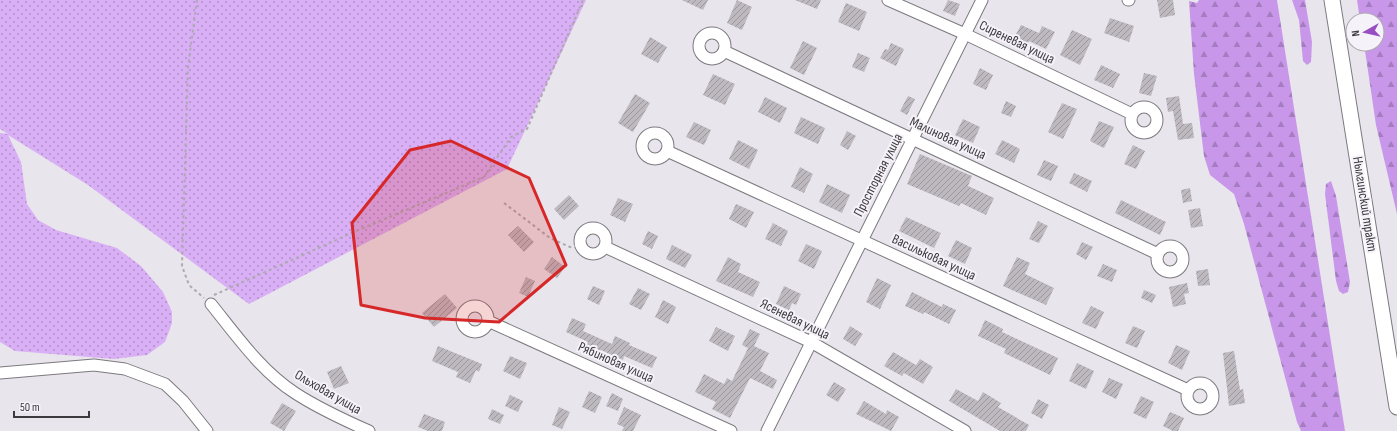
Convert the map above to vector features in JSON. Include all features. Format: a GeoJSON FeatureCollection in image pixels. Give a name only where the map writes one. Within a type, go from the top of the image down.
{"type":"FeatureCollection","features":[{"type":"Feature","properties":{"kind":"main road","name":"Нылгинский тракт"},"geometry":{"type":"LineString","coordinates":[[1332,0],[1397,407]]}},
{"type":"Feature","properties":{"kind":"street","name":"Сиреневая улица"},"geometry":{"type":"LineString","coordinates":[[888,0],[965,34],[1132,114]]}},
{"type":"Feature","properties":{"kind":"street","name":"Просторная улица"},"geometry":{"type":"LineString","coordinates":[[766,431],[982,0]]}},
{"type":"Feature","properties":{"kind":"street","name":"Малиновая улица"},"geometry":{"type":"LineString","coordinates":[[724,51],[913,138],[1158,254]]}},
{"type":"Feature","properties":{"kind":"street","name":"Васильковая улица"},"geometry":{"type":"LineString","coordinates":[[667,151],[1188,390]]}},
{"type":"Feature","properties":{"kind":"street"},"geometry":{"type":"LineString","coordinates":[[592,228],[598,229],[604,234],[606,240],[604,247],[600,252],[594,254],[584,251],[580,245],[580,239],[583,232],[592,228]]}},
{"type":"Feature","properties":{"kind":"street","name":"Ясеневая улица"},"geometry":{"type":"LineString","coordinates":[[604,247],[811,342],[965,431]]}},
{"type":"Feature","properties":{"kind":"street","name":"Ольховая улица"},"geometry":{"type":"LineString","coordinates":[[208,301],[257,361],[294,393],[336,416],[369,431]]}},
{"type":"Feature","properties":{"kind":"street","name":"Рябиновая улица"},"geometry":{"type":"LineString","coordinates":[[488,321],[731,431]]}},
{"type":"Feature","properties":{"kind":"street"},"geometry":{"type":"LineString","coordinates":[[0,373],[94,365],[125,369],[165,384],[183,401],[207,431]]}},
{"type":"Feature","properties":{"kind":"path"},"geometry":{"type":"LineString","coordinates":[[197,0],[188,67],[182,266],[189,285],[208,301],[354,232],[484,177],[511,137],[527,129],[583,0]]}},
{"type":"Feature","properties":{"kind":"path"},"geometry":{"type":"LineString","coordinates":[[504,203],[550,238],[570,247],[580,245]]}},
{"type":"Feature","properties":{"kind":"highlighted area"},"geometry":{"type":"Polygon","coordinates":[[[451,141],[529,178],[566,265],[499,322],[425,318],[361,305],[352,223],[410,150],[451,141]]]}},
{"type":"Feature","properties":{"kind":"shaded area"},"geometry":{"type":"Polygon","coordinates":[[[0,0],[586,0],[507,169],[249,304],[88,185],[8,135],[21,162],[27,204],[38,220],[56,230],[117,248],[141,266],[163,292],[172,312],[172,323],[165,342],[147,355],[114,359],[15,351],[0,342],[0,133],[8,134],[0,129],[0,0]]]}},
{"type":"Feature","properties":{"kind":"green space"},"geometry":{"type":"Polygon","coordinates":[[[1199,0],[1277,0],[1345,431],[1301,431],[1297,422],[1244,224],[1234,194],[1210,175],[1204,156],[1194,74],[1189,1],[1197,3],[1199,0]]]}},
{"type":"Feature","properties":{"kind":"green space"},"geometry":{"type":"Polygon","coordinates":[[[1292,0],[1305,0],[1312,42],[1311,62],[1307,65],[1303,61],[1299,20],[1292,0]]]}},
{"type":"Feature","properties":{"kind":"green space"},"geometry":{"type":"Polygon","coordinates":[[[1357,0],[1397,0],[1397,214],[1376,125],[1365,52],[1385,52],[1385,12],[1359,12],[1357,0]]]}},
{"type":"Feature","properties":{"kind":"green space"},"geometry":{"type":"Polygon","coordinates":[[[1331,181],[1336,196],[1350,282],[1348,292],[1343,294],[1339,291],[1336,281],[1325,194],[1326,184],[1331,181]]]}},
{"type":"Feature","properties":{"kind":"building"},"geometry":{"type":"Polygon","coordinates":[[[682,0],[708,0],[703,10],[682,0]]]}},
{"type":"Feature","properties":{"kind":"building"},"geometry":{"type":"Polygon","coordinates":[[[737,0],[752,7],[742,30],[727,23],[737,0]]]}},
{"type":"Feature","properties":{"kind":"building"},"geometry":{"type":"Polygon","coordinates":[[[795,0],[821,0],[817,9],[795,0]]]}},
{"type":"Feature","properties":{"kind":"building"},"geometry":{"type":"Polygon","coordinates":[[[948,0],[960,4],[955,16],[943,11],[948,0]]]}},
{"type":"Feature","properties":{"kind":"building"},"geometry":{"type":"Polygon","coordinates":[[[1157,0],[1173,0],[1175,15],[1160,18],[1157,0]]]}},
{"type":"Feature","properties":{"kind":"building"},"geometry":{"type":"Polygon","coordinates":[[[846,3],[867,12],[859,31],[838,22],[846,3]]]}},
{"type":"Feature","properties":{"kind":"building"},"geometry":{"type":"Polygon","coordinates":[[[1110,18],[1134,26],[1129,42],[1104,33],[1110,18]]]}},
{"type":"Feature","properties":{"kind":"building"},"geometry":{"type":"Polygon","coordinates":[[[1021,25],[1039,33],[1042,26],[1055,32],[1046,49],[1029,41],[1028,45],[1014,38],[1021,25]]]}},
{"type":"Feature","properties":{"kind":"building"},"geometry":{"type":"Polygon","coordinates":[[[1072,30],[1092,39],[1080,65],[1060,55],[1072,30]]]}},
{"type":"Feature","properties":{"kind":"building"},"geometry":{"type":"Polygon","coordinates":[[[650,37],[667,47],[658,63],[641,54],[650,37]]]}},
{"type":"Feature","properties":{"kind":"building"},"geometry":{"type":"Polygon","coordinates":[[[803,41],[817,48],[804,75],[790,68],[803,41]]]}},
{"type":"Feature","properties":{"kind":"building"},"geometry":{"type":"Polygon","coordinates":[[[891,43],[904,49],[896,66],[880,58],[885,49],[888,50],[891,43]]]}},
{"type":"Feature","properties":{"kind":"building"},"geometry":{"type":"Polygon","coordinates":[[[858,53],[870,58],[864,72],[852,67],[858,53]]]}},
{"type":"Feature","properties":{"kind":"building"},"geometry":{"type":"Polygon","coordinates":[[[1101,65],[1120,74],[1113,88],[1094,80],[1101,65]]]}},
{"type":"Feature","properties":{"kind":"building"},"geometry":{"type":"Polygon","coordinates":[[[980,68],[993,75],[986,90],[973,84],[980,68]]]}},
{"type":"Feature","properties":{"kind":"building"},"geometry":{"type":"Polygon","coordinates":[[[1144,73],[1157,76],[1151,96],[1139,93],[1144,73]]]}},
{"type":"Feature","properties":{"kind":"building"},"geometry":{"type":"Polygon","coordinates":[[[713,74],[735,84],[725,105],[703,95],[713,74]]]}},
{"type":"Feature","properties":{"kind":"building"},"geometry":{"type":"Polygon","coordinates":[[[635,94],[650,103],[633,132],[618,123],[635,94]]]}},
{"type":"Feature","properties":{"kind":"building"},"geometry":{"type":"Polygon","coordinates":[[[908,96],[915,99],[907,115],[900,111],[908,96]]]}},
{"type":"Feature","properties":{"kind":"building"},"geometry":{"type":"Polygon","coordinates":[[[1179,96],[1183,124],[1192,123],[1194,138],[1178,140],[1173,111],[1168,112],[1166,98],[1179,96]]]}},
{"type":"Feature","properties":{"kind":"building"},"geometry":{"type":"Polygon","coordinates":[[[765,97],[787,108],[780,123],[758,112],[765,97]]]}},
{"type":"Feature","properties":{"kind":"building"},"geometry":{"type":"Polygon","coordinates":[[[1006,101],[1016,106],[1011,117],[1001,113],[1006,101]]]}},
{"type":"Feature","properties":{"kind":"building"},"geometry":{"type":"Polygon","coordinates":[[[1062,103],[1077,109],[1063,139],[1048,132],[1062,103]]]}},
{"type":"Feature","properties":{"kind":"building"},"geometry":{"type":"Polygon","coordinates":[[[801,117],[825,128],[818,144],[794,133],[801,117]]]}},
{"type":"Feature","properties":{"kind":"building"},"geometry":{"type":"Polygon","coordinates":[[[963,119],[980,127],[973,143],[955,135],[963,119]]]}},
{"type":"Feature","properties":{"kind":"building"},"geometry":{"type":"Polygon","coordinates":[[[1099,121],[1114,127],[1104,148],[1090,141],[1099,121]]]}},
{"type":"Feature","properties":{"kind":"building"},"geometry":{"type":"Polygon","coordinates":[[[694,122],[711,130],[704,145],[686,137],[694,122]]]}},
{"type":"Feature","properties":{"kind":"building"},"geometry":{"type":"Polygon","coordinates":[[[847,131],[856,136],[848,150],[840,145],[847,131]]]}},
{"type":"Feature","properties":{"kind":"building"},"geometry":{"type":"Polygon","coordinates":[[[738,140],[758,150],[749,169],[729,159],[738,140]]]}},
{"type":"Feature","properties":{"kind":"building"},"geometry":{"type":"Polygon","coordinates":[[[1002,140],[1020,149],[1014,163],[995,154],[1002,140]]]}},
{"type":"Feature","properties":{"kind":"building"},"geometry":{"type":"Polygon","coordinates":[[[1133,145],[1145,151],[1136,169],[1124,164],[1133,145]]]}},
{"type":"Feature","properties":{"kind":"building"},"geometry":{"type":"Polygon","coordinates":[[[920,154],[972,176],[968,186],[994,198],[986,215],[961,203],[959,206],[907,184],[920,154]]]}},
{"type":"Feature","properties":{"kind":"building"},"geometry":{"type":"Polygon","coordinates":[[[1044,160],[1058,166],[1051,181],[1037,175],[1044,160]]]}},
{"type":"Feature","properties":{"kind":"building"},"geometry":{"type":"Polygon","coordinates":[[[800,167],[813,174],[804,193],[791,187],[800,167]]]}},
{"type":"Feature","properties":{"kind":"building"},"geometry":{"type":"Polygon","coordinates":[[[1074,173],[1092,181],[1087,192],[1069,183],[1074,173]]]}},
{"type":"Feature","properties":{"kind":"building"},"geometry":{"type":"Polygon","coordinates":[[[827,184],[850,195],[842,213],[819,202],[827,184]]]}},
{"type":"Feature","properties":{"kind":"building"},"geometry":{"type":"Polygon","coordinates":[[[1190,188],[1192,201],[1183,203],[1181,190],[1190,188]]]}},
{"type":"Feature","properties":{"kind":"building"},"geometry":{"type":"Polygon","coordinates":[[[569,195],[579,206],[564,220],[554,209],[569,195]]]}},
{"type":"Feature","properties":{"kind":"building"},"geometry":{"type":"Polygon","coordinates":[[[618,198],[633,204],[625,222],[610,215],[618,198]]]}},
{"type":"Feature","properties":{"kind":"building"},"geometry":{"type":"Polygon","coordinates":[[[1121,200],[1166,222],[1160,235],[1115,213],[1121,200]]]}},
{"type":"Feature","properties":{"kind":"building"},"geometry":{"type":"Polygon","coordinates":[[[736,204],[754,212],[746,228],[729,219],[736,204]]]}},
{"type":"Feature","properties":{"kind":"building"},"geometry":{"type":"Polygon","coordinates":[[[1200,208],[1203,226],[1191,228],[1188,210],[1200,208]]]}},
{"type":"Feature","properties":{"kind":"building"},"geometry":{"type":"Polygon","coordinates":[[[906,217],[941,233],[934,248],[899,231],[906,217]]]}},
{"type":"Feature","properties":{"kind":"building"},"geometry":{"type":"Polygon","coordinates":[[[1038,221],[1048,226],[1039,243],[1029,239],[1038,221]]]}},
{"type":"Feature","properties":{"kind":"building"},"geometry":{"type":"Polygon","coordinates":[[[773,223],[788,231],[781,246],[765,239],[773,223]]]}},
{"type":"Feature","properties":{"kind":"building"},"geometry":{"type":"Polygon","coordinates":[[[518,226],[534,242],[524,252],[508,235],[518,226]]]}},
{"type":"Feature","properties":{"kind":"building"},"geometry":{"type":"Polygon","coordinates":[[[648,231],[658,236],[652,249],[642,244],[648,231]]]}},
{"type":"Feature","properties":{"kind":"building"},"geometry":{"type":"Polygon","coordinates":[[[956,240],[972,248],[965,264],[948,256],[956,240]]]}},
{"type":"Feature","properties":{"kind":"building"},"geometry":{"type":"Polygon","coordinates":[[[1082,242],[1093,247],[1086,260],[1076,254],[1082,242]]]}},
{"type":"Feature","properties":{"kind":"building"},"geometry":{"type":"Polygon","coordinates":[[[806,244],[822,251],[814,269],[798,261],[806,244]]]}},
{"type":"Feature","properties":{"kind":"building"},"geometry":{"type":"Polygon","coordinates":[[[672,245],[692,255],[685,268],[666,259],[672,245]]]}},
{"type":"Feature","properties":{"kind":"building"},"geometry":{"type":"Polygon","coordinates":[[[552,257],[565,267],[557,278],[544,269],[552,257]]]}},
{"type":"Feature","properties":{"kind":"building"},"geometry":{"type":"Polygon","coordinates":[[[728,257],[741,264],[738,272],[760,282],[753,297],[716,281],[728,257]]]}},
{"type":"Feature","properties":{"kind":"building"},"geometry":{"type":"Polygon","coordinates":[[[1017,257],[1030,263],[1025,274],[1054,288],[1046,305],[1003,286],[1017,257]]]}},
{"type":"Feature","properties":{"kind":"building"},"geometry":{"type":"Polygon","coordinates":[[[1103,264],[1117,270],[1112,282],[1097,276],[1103,264]]]}},
{"type":"Feature","properties":{"kind":"building"},"geometry":{"type":"Polygon","coordinates":[[[1208,269],[1210,285],[1198,286],[1196,271],[1208,269]]]}},
{"type":"Feature","properties":{"kind":"building"},"geometry":{"type":"Polygon","coordinates":[[[526,277],[535,281],[528,297],[519,293],[526,277]]]}},
{"type":"Feature","properties":{"kind":"building"},"geometry":{"type":"Polygon","coordinates":[[[877,278],[891,285],[880,309],[866,302],[877,278]]]}},
{"type":"Feature","properties":{"kind":"building"},"geometry":{"type":"Polygon","coordinates":[[[1187,283],[1189,293],[1184,294],[1186,304],[1173,307],[1169,287],[1187,283]]]}},
{"type":"Feature","properties":{"kind":"building"},"geometry":{"type":"Polygon","coordinates":[[[593,286],[605,291],[599,305],[587,299],[593,286]]]}},
{"type":"Feature","properties":{"kind":"building"},"geometry":{"type":"Polygon","coordinates":[[[784,286],[801,294],[796,305],[792,303],[789,310],[776,304],[784,286]]]}},
{"type":"Feature","properties":{"kind":"building"},"geometry":{"type":"Polygon","coordinates":[[[638,288],[650,294],[641,310],[629,304],[638,288]]]}},
{"type":"Feature","properties":{"kind":"building"},"geometry":{"type":"Polygon","coordinates":[[[1144,290],[1156,295],[1152,303],[1141,298],[1144,290]]]}},
{"type":"Feature","properties":{"kind":"building"},"geometry":{"type":"Polygon","coordinates":[[[912,292],[942,307],[943,304],[956,310],[949,324],[924,312],[923,314],[905,306],[912,292]]]}},
{"type":"Feature","properties":{"kind":"building"},"geometry":{"type":"Polygon","coordinates":[[[445,294],[457,308],[434,327],[422,313],[445,294]]]}},
{"type":"Feature","properties":{"kind":"building"},"geometry":{"type":"Polygon","coordinates":[[[663,300],[676,307],[668,324],[655,317],[663,300]]]}},
{"type":"Feature","properties":{"kind":"building"},"geometry":{"type":"Polygon","coordinates":[[[1091,306],[1104,312],[1096,329],[1082,323],[1091,306]]]}},
{"type":"Feature","properties":{"kind":"building"},"geometry":{"type":"Polygon","coordinates":[[[572,318],[586,324],[583,331],[612,344],[615,336],[630,343],[629,345],[657,357],[652,368],[624,356],[623,360],[601,350],[598,359],[584,352],[588,342],[566,332],[572,318]]]}},
{"type":"Feature","properties":{"kind":"building"},"geometry":{"type":"Polygon","coordinates":[[[985,320],[1003,329],[1002,332],[1058,358],[1050,375],[1004,353],[1006,349],[978,336],[985,320]]]}},
{"type":"Feature","properties":{"kind":"building"},"geometry":{"type":"Polygon","coordinates":[[[850,326],[863,334],[855,346],[843,339],[850,326]]]}},
{"type":"Feature","properties":{"kind":"building"},"geometry":{"type":"Polygon","coordinates":[[[1133,326],[1145,331],[1137,348],[1125,343],[1133,326]]]}},
{"type":"Feature","properties":{"kind":"building"},"geometry":{"type":"Polygon","coordinates":[[[716,327],[735,336],[728,351],[709,341],[716,327]]]}},
{"type":"Feature","properties":{"kind":"building"},"geometry":{"type":"Polygon","coordinates":[[[750,329],[760,334],[754,346],[769,353],[760,371],[777,380],[773,389],[750,378],[730,418],[712,409],[716,402],[695,392],[704,374],[724,384],[727,378],[732,381],[748,348],[742,345],[750,329]]]}},
{"type":"Feature","properties":{"kind":"building"},"geometry":{"type":"Polygon","coordinates":[[[1176,345],[1190,351],[1182,370],[1168,363],[1176,345]]]}},
{"type":"Feature","properties":{"kind":"building"},"geometry":{"type":"Polygon","coordinates":[[[438,346],[482,364],[479,372],[476,370],[470,383],[456,377],[458,372],[432,361],[438,346]]]}},
{"type":"Feature","properties":{"kind":"building"},"geometry":{"type":"Polygon","coordinates":[[[1234,351],[1240,390],[1243,389],[1245,403],[1229,406],[1223,353],[1234,351]]]}},
{"type":"Feature","properties":{"kind":"building"},"geometry":{"type":"Polygon","coordinates":[[[893,352],[916,365],[920,359],[933,367],[923,384],[904,373],[902,376],[884,366],[893,352]]]}},
{"type":"Feature","properties":{"kind":"building"},"geometry":{"type":"Polygon","coordinates":[[[510,356],[527,363],[520,379],[503,371],[510,356]]]}},
{"type":"Feature","properties":{"kind":"building"},"geometry":{"type":"Polygon","coordinates":[[[1077,363],[1094,371],[1086,389],[1069,381],[1077,363]]]}},
{"type":"Feature","properties":{"kind":"building"},"geometry":{"type":"Polygon","coordinates":[[[341,366],[349,383],[334,389],[327,372],[341,366]]]}},
{"type":"Feature","properties":{"kind":"building"},"geometry":{"type":"Polygon","coordinates":[[[1109,378],[1123,384],[1116,399],[1102,392],[1109,378]]]}},
{"type":"Feature","properties":{"kind":"building"},"geometry":{"type":"Polygon","coordinates":[[[834,382],[846,389],[838,402],[826,395],[834,382]]]}},
{"type":"Feature","properties":{"kind":"building"},"geometry":{"type":"Polygon","coordinates":[[[956,389],[978,401],[983,392],[1001,403],[998,407],[1029,425],[1026,431],[1000,431],[949,401],[956,389]]]}},
{"type":"Feature","properties":{"kind":"building"},"geometry":{"type":"Polygon","coordinates":[[[589,391],[602,397],[595,413],[582,407],[589,391]]]}},
{"type":"Feature","properties":{"kind":"building"},"geometry":{"type":"Polygon","coordinates":[[[612,393],[623,399],[618,411],[606,406],[612,393]]]}},
{"type":"Feature","properties":{"kind":"building"},"geometry":{"type":"Polygon","coordinates":[[[510,395],[523,401],[518,412],[505,406],[510,395]]]}},
{"type":"Feature","properties":{"kind":"building"},"geometry":{"type":"Polygon","coordinates":[[[1141,396],[1154,402],[1146,419],[1133,413],[1141,396]]]}},
{"type":"Feature","properties":{"kind":"building"},"geometry":{"type":"Polygon","coordinates":[[[1038,399],[1049,405],[1042,419],[1031,413],[1038,399]]]}},
{"type":"Feature","properties":{"kind":"building"},"geometry":{"type":"Polygon","coordinates":[[[864,401],[886,414],[887,410],[899,417],[891,431],[856,414],[864,401]]]}},
{"type":"Feature","properties":{"kind":"building"},"geometry":{"type":"Polygon","coordinates":[[[282,403],[296,411],[284,431],[270,423],[282,403]]]}},
{"type":"Feature","properties":{"kind":"building"},"geometry":{"type":"Polygon","coordinates":[[[559,407],[570,412],[562,429],[552,425],[559,407]]]}},
{"type":"Feature","properties":{"kind":"building"},"geometry":{"type":"Polygon","coordinates":[[[624,407],[641,415],[633,431],[622,431],[624,427],[617,424],[624,407]]]}},
{"type":"Feature","properties":{"kind":"building"},"geometry":{"type":"Polygon","coordinates":[[[492,409],[504,415],[500,424],[488,419],[492,409]]]}},
{"type":"Feature","properties":{"kind":"building"},"geometry":{"type":"Polygon","coordinates":[[[1170,412],[1184,418],[1178,431],[1173,431],[1163,426],[1170,412]]]}},
{"type":"Feature","properties":{"kind":"building"},"geometry":{"type":"Polygon","coordinates":[[[424,414],[445,422],[442,431],[428,431],[418,427],[424,414]]]}}]}
